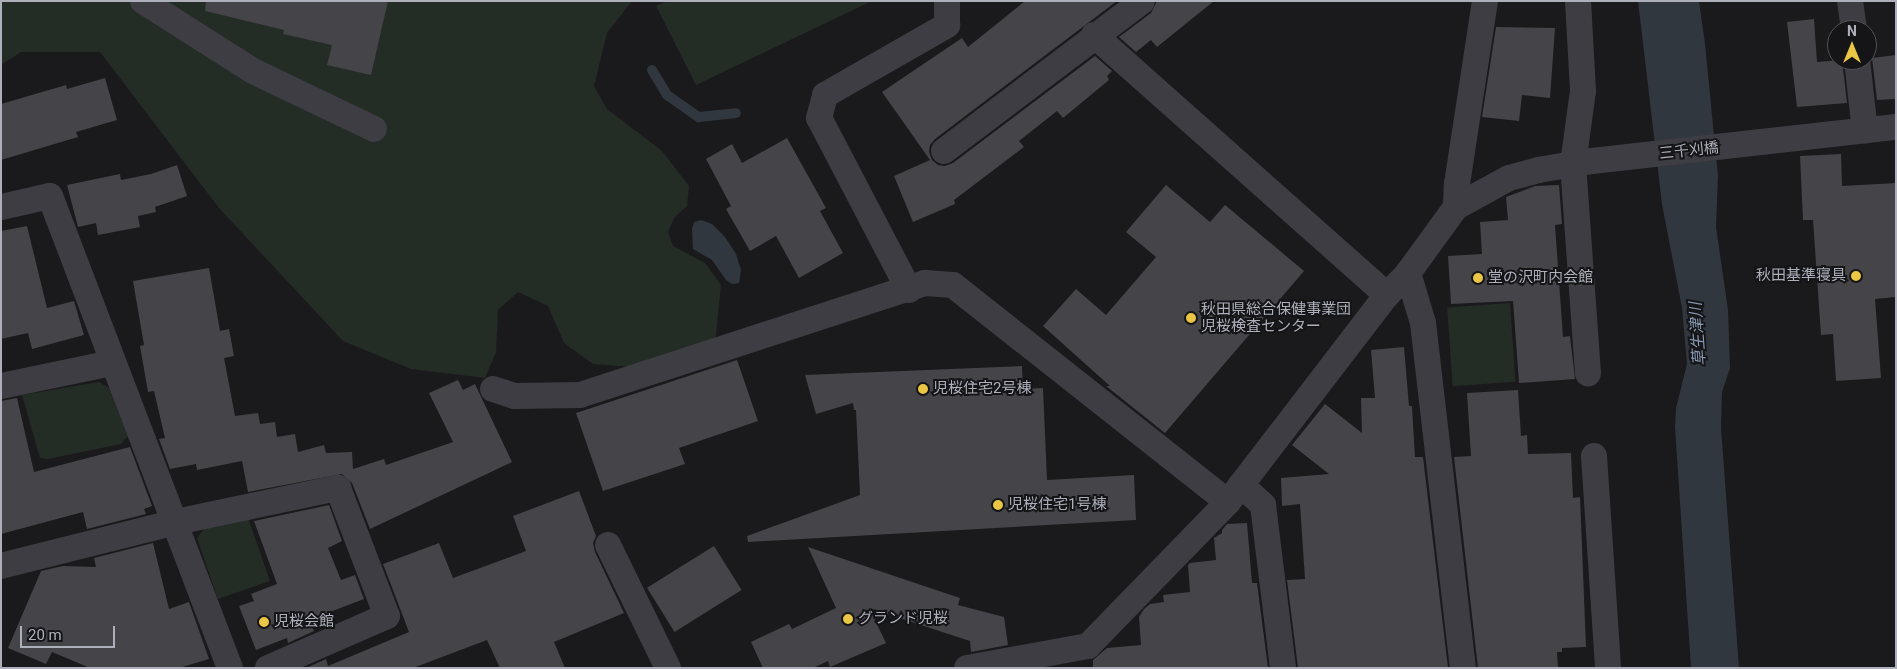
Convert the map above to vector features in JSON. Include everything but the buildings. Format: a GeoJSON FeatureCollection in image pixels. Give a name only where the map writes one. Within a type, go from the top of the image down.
{"type":"FeatureCollection","features":[{"type":"Feature","properties":{"kind":"street"},"geometry":{"type":"LineString","coordinates":[[143,1],[253,71],[374,130]]}},
{"type":"Feature","properties":{"kind":"street"},"geometry":{"type":"LineString","coordinates":[[909,290],[819,118],[825,95],[947,25],[947,1]]}},
{"type":"Feature","properties":{"kind":"street"},"geometry":{"type":"LineString","coordinates":[[944,151],[1094,35],[1142,1]]}},
{"type":"Feature","properties":{"kind":"street"},"geometry":{"type":"LineString","coordinates":[[967,668],[1090,657],[1235,494],[1387,294],[1408,273],[1456,207],[1457,184],[1485,1]]}},
{"type":"Feature","properties":{"kind":"street"},"geometry":{"type":"LineString","coordinates":[[1578,1],[1583,91],[1588,373]]}},
{"type":"Feature","properties":{"kind":"street"},"geometry":{"type":"LineString","coordinates":[[1850,1],[1853,20]]}},
{"type":"Feature","properties":{"kind":"street"},"geometry":{"type":"LineString","coordinates":[[1094,35],[1387,294]]}},
{"type":"Feature","properties":{"kind":"street"},"geometry":{"type":"LineString","coordinates":[[1858,70],[1865,130]]}},
{"type":"Feature","properties":{"kind":"street","name":"三千刈橋"},"geometry":{"type":"LineString","coordinates":[[1456,207],[1509,178],[1583,163],[1896,127]]}},
{"type":"Feature","properties":{"kind":"street"},"geometry":{"type":"LineString","coordinates":[[1,207],[50,196],[112,363],[176,522],[230,668]]}},
{"type":"Feature","properties":{"kind":"street"},"geometry":{"type":"LineString","coordinates":[[1408,273],[1423,323],[1463,668]]}},
{"type":"Feature","properties":{"kind":"street"},"geometry":{"type":"LineString","coordinates":[[494,389],[514,396],[580,394],[925,284],[953,284],[1235,494],[1263,505],[1283,668]]}},
{"type":"Feature","properties":{"kind":"street"},"geometry":{"type":"LineString","coordinates":[[1,386],[112,363]]}},
{"type":"Feature","properties":{"kind":"street"},"geometry":{"type":"LineString","coordinates":[[1594,456],[1608,668]]}},
{"type":"Feature","properties":{"kind":"street"},"geometry":{"type":"LineString","coordinates":[[1,566],[176,522],[338,488],[387,616],[268,668]]}},
{"type":"Feature","properties":{"kind":"street"},"geometry":{"type":"LineString","coordinates":[[608,545],[668,668]]}},
{"type":"Feature","properties":{"kind":"shaded area"},"geometry":{"type":"Polygon","coordinates":[[[1,1],[632,1],[607,33],[594,86],[607,109],[662,151],[689,186],[687,206],[674,218],[668,232],[673,246],[705,263],[721,285],[715,343],[659,369],[593,364],[564,343],[548,306],[518,292],[498,310],[496,352],[485,378],[411,369],[343,341],[219,208],[100,52],[21,52],[1,65],[1,1]]]}},
{"type":"Feature","properties":{"kind":"shaded area"},"geometry":{"type":"Polygon","coordinates":[[[667,1],[872,1],[696,85],[656,6],[667,1]]]}},
{"type":"Feature","properties":{"kind":"shaded area"},"geometry":{"type":"Polygon","coordinates":[[[1510,303],[1516,382],[1453,386],[1447,307],[1510,303]]]}},
{"type":"Feature","properties":{"kind":"shaded area"},"geometry":{"type":"Polygon","coordinates":[[[99,382],[109,388],[128,436],[121,444],[48,459],[40,458],[22,395],[99,382]]]}},
{"type":"Feature","properties":{"kind":"shaded area"},"geometry":{"type":"Polygon","coordinates":[[[247,515],[270,581],[218,599],[197,538],[204,529],[247,515]]]}},
{"type":"Feature","properties":{"kind":"water","name":"草生津川"},"geometry":{"type":"Polygon","coordinates":[[[1638,1],[1699,1],[1718,176],[1716,227],[1728,310],[1730,368],[1722,392],[1721,428],[1739,668],[1691,668],[1675,427],[1676,408],[1687,364],[1682,308],[1662,204],[1638,1]]]}},
{"type":"Feature","properties":{"kind":"water"},"geometry":{"type":"Polygon","coordinates":[[[701,220],[712,224],[725,237],[736,254],[741,270],[739,283],[732,284],[726,280],[712,260],[693,249],[692,229],[694,222],[701,220]]]}},
{"type":"Feature","properties":{"kind":"waterway"},"geometry":{"type":"LineString","coordinates":[[652,70],[667,95],[699,117],[736,113]]}},
{"type":"Feature","properties":{"kind":"place","name":"秋田基準寝具"},"geometry":{"type":"Point","coordinates":[1856,276]}},
{"type":"Feature","properties":{"kind":"place","name":"堂の沢町内会館"},"geometry":{"type":"Point","coordinates":[1478,278]}},
{"type":"Feature","properties":{"kind":"place","name":"秋田県総合保健事業団 児桜検査センター"},"geometry":{"type":"Point","coordinates":[1191,318]}},
{"type":"Feature","properties":{"kind":"place","name":"児桜住宅2号棟"},"geometry":{"type":"Point","coordinates":[923,389]}},
{"type":"Feature","properties":{"kind":"place","name":"児桜住宅1号棟"},"geometry":{"type":"Point","coordinates":[998,505]}},
{"type":"Feature","properties":{"kind":"place","name":"グランド児桜"},"geometry":{"type":"Point","coordinates":[848,619]}},
{"type":"Feature","properties":{"kind":"place","name":"児桜会館"},"geometry":{"type":"Point","coordinates":[264,622]}}]}
